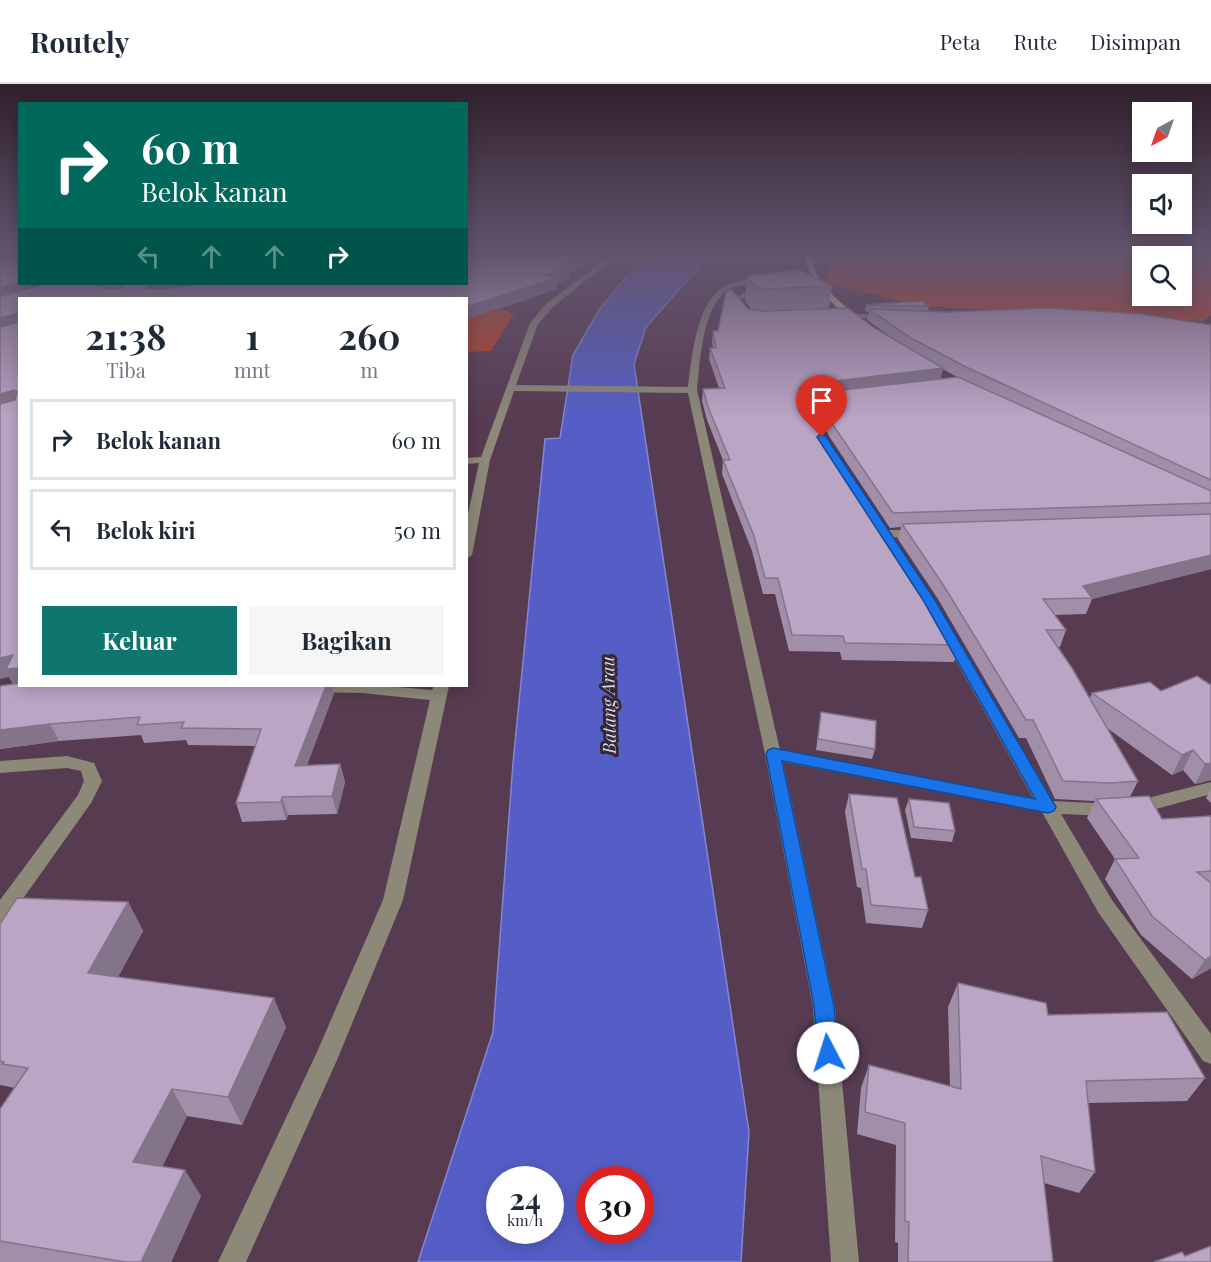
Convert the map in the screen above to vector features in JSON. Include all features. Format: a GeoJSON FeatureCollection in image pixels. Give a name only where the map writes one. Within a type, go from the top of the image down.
{"type":"FeatureCollection","features":[{"type":"Feature","properties":{"kind":"main road"},"geometry":{"type":"LineString","coordinates":[[845,310],[864,328]]}},
{"type":"Feature","properties":{"kind":"street"},"geometry":{"type":"LineString","coordinates":[[468,545],[485,460],[531,332],[539,316],[545,310]]}},
{"type":"Feature","properties":{"kind":"street"},"geometry":{"type":"LineString","coordinates":[[710,310],[702,321],[693,390],[773,754],[824,1006],[845,1262]]}},
{"type":"Feature","properties":{"kind":"street"},"geometry":{"type":"LineString","coordinates":[[745,310],[750,316],[758,318]]}},
{"type":"Feature","properties":{"kind":"street"},"geometry":{"type":"LineString","coordinates":[[826,315],[849,314],[898,318]]}},
{"type":"Feature","properties":{"kind":"street"},"geometry":{"type":"LineString","coordinates":[[510,388],[693,390]]}},
{"type":"Feature","properties":{"kind":"street"},"geometry":{"type":"LineString","coordinates":[[818,428],[806,402],[854,395]]}},
{"type":"Feature","properties":{"kind":"street"},"geometry":{"type":"LineString","coordinates":[[468,461],[485,460]]}},
{"type":"Feature","properties":{"kind":"street"},"geometry":{"type":"LineString","coordinates":[[898,553],[882,530],[930,533]]}},
{"type":"Feature","properties":{"kind":"street"},"geometry":{"type":"LineString","coordinates":[[941,621],[1105,906],[1211,1053]]}},
{"type":"Feature","properties":{"kind":"street"},"geometry":{"type":"LineString","coordinates":[[232,1262],[325,1060],[393,900],[440,691],[301,687]]}},
{"type":"Feature","properties":{"kind":"street"},"geometry":{"type":"LineString","coordinates":[[773,754],[1048,807],[1101,810],[1133,808],[1211,788]]}},
{"type":"Feature","properties":{"kind":"street"},"geometry":{"type":"LineString","coordinates":[[0,767],[68,762],[88,767],[93,781],[86,798],[0,915]]}},
{"type":"Feature","properties":{"kind":"shaded area"},"geometry":{"type":"Polygon","coordinates":[[[468,310],[503,310],[514,314],[491,351],[468,352],[468,310]]]}},
{"type":"Feature","properties":{"kind":"shaded area"},"geometry":{"type":"Polygon","coordinates":[[[995,310],[1211,310],[1211,315],[1203,321],[995,310]]]}},
{"type":"Feature","properties":{"kind":"water","name":"Batang Arau"},"geometry":{"type":"Polygon","coordinates":[[[599,310],[661,310],[646,327],[634,364],[749,1132],[741,1262],[418,1262],[493,1032],[513,763],[545,439],[560,438],[573,355],[599,310]]]}},
{"type":"Feature","properties":{"kind":"building"},"geometry":{"type":"Polygon","coordinates":[[[0,310],[18,310],[18,668],[6,669],[13,655],[0,658],[0,404],[15,400],[17,392],[14,390],[0,394],[0,327],[16,323],[17,314],[0,318],[0,310]]]}},
{"type":"Feature","properties":{"kind":"building"},"geometry":{"type":"Polygon","coordinates":[[[722,310],[851,310],[873,327],[943,368],[803,385],[799,389],[817,425],[924,585],[959,645],[845,643],[843,636],[792,635],[778,578],[765,578],[754,536],[723,460],[730,460],[703,389],[725,388],[710,348],[716,348],[713,331],[718,331],[722,310]]]}},
{"type":"Feature","properties":{"kind":"building"},"geometry":{"type":"Polygon","coordinates":[[[870,310],[946,312],[1080,310],[1142,314],[1211,325],[1211,480],[964,366],[911,338],[870,310]]]}},
{"type":"Feature","properties":{"kind":"building"},"geometry":{"type":"Polygon","coordinates":[[[958,377],[1211,491],[1211,503],[893,513],[831,422],[816,393],[958,377]]]}},
{"type":"Feature","properties":{"kind":"building"},"geometry":{"type":"Polygon","coordinates":[[[1211,514],[1211,555],[1083,586],[1092,598],[1043,599],[1066,630],[1046,630],[1072,668],[1138,781],[1110,783],[1063,781],[1033,720],[1026,720],[942,583],[902,524],[1211,514]]]}},
{"type":"Feature","properties":{"kind":"building"},"geometry":{"type":"Polygon","coordinates":[[[1197,676],[1211,685],[1211,763],[1205,764],[1193,750],[1182,755],[1092,693],[1150,682],[1161,691],[1197,676]]]}},
{"type":"Feature","properties":{"kind":"building"},"geometry":{"type":"Polygon","coordinates":[[[18,683],[18,687],[326,687],[295,766],[340,764],[332,796],[282,797],[281,802],[236,803],[261,729],[181,728],[184,722],[137,725],[140,717],[0,730],[0,686],[18,683]]]}},
{"type":"Feature","properties":{"kind":"building"},"geometry":{"type":"Polygon","coordinates":[[[821,712],[876,721],[875,749],[818,739],[821,712]]]}},
{"type":"Feature","properties":{"kind":"building"},"geometry":{"type":"Polygon","coordinates":[[[849,794],[897,798],[915,877],[921,877],[928,910],[871,905],[866,869],[862,869],[849,794]]]}},
{"type":"Feature","properties":{"kind":"building"},"geometry":{"type":"Polygon","coordinates":[[[1149,796],[1162,819],[1211,816],[1211,871],[1197,872],[1211,883],[1211,956],[1205,960],[1152,916],[1115,859],[1139,858],[1096,799],[1149,796]]]}},
{"type":"Feature","properties":{"kind":"building"},"geometry":{"type":"Polygon","coordinates":[[[909,799],[949,803],[955,831],[914,827],[909,799]]]}},
{"type":"Feature","properties":{"kind":"building"},"geometry":{"type":"Polygon","coordinates":[[[17,898],[128,902],[88,973],[274,998],[228,1097],[172,1089],[133,1162],[185,1170],[141,1262],[125,1262],[0,1241],[0,1109],[28,1068],[2,1064],[4,1062],[0,1061],[0,924],[17,898]]]}},
{"type":"Feature","properties":{"kind":"building"},"geometry":{"type":"Polygon","coordinates":[[[958,983],[1046,1003],[1048,1015],[1167,1012],[1205,1078],[1086,1081],[1095,1172],[1041,1156],[1053,1262],[908,1262],[909,1222],[905,1221],[905,1123],[865,1112],[869,1065],[961,1089],[958,983]]]}},
{"type":"Feature","properties":{"kind":"building"},"geometry":{"type":"Polygon","coordinates":[[[1211,1246],[1211,1262],[1154,1262],[1182,1252],[1185,1256],[1211,1246]]]}},
{"type":"Feature","properties":{"kind":"route"},"geometry":{"type":"LineString","coordinates":[[822,437],[929,600],[1048,807],[773,754],[824,1006],[828,1053]]}}]}
